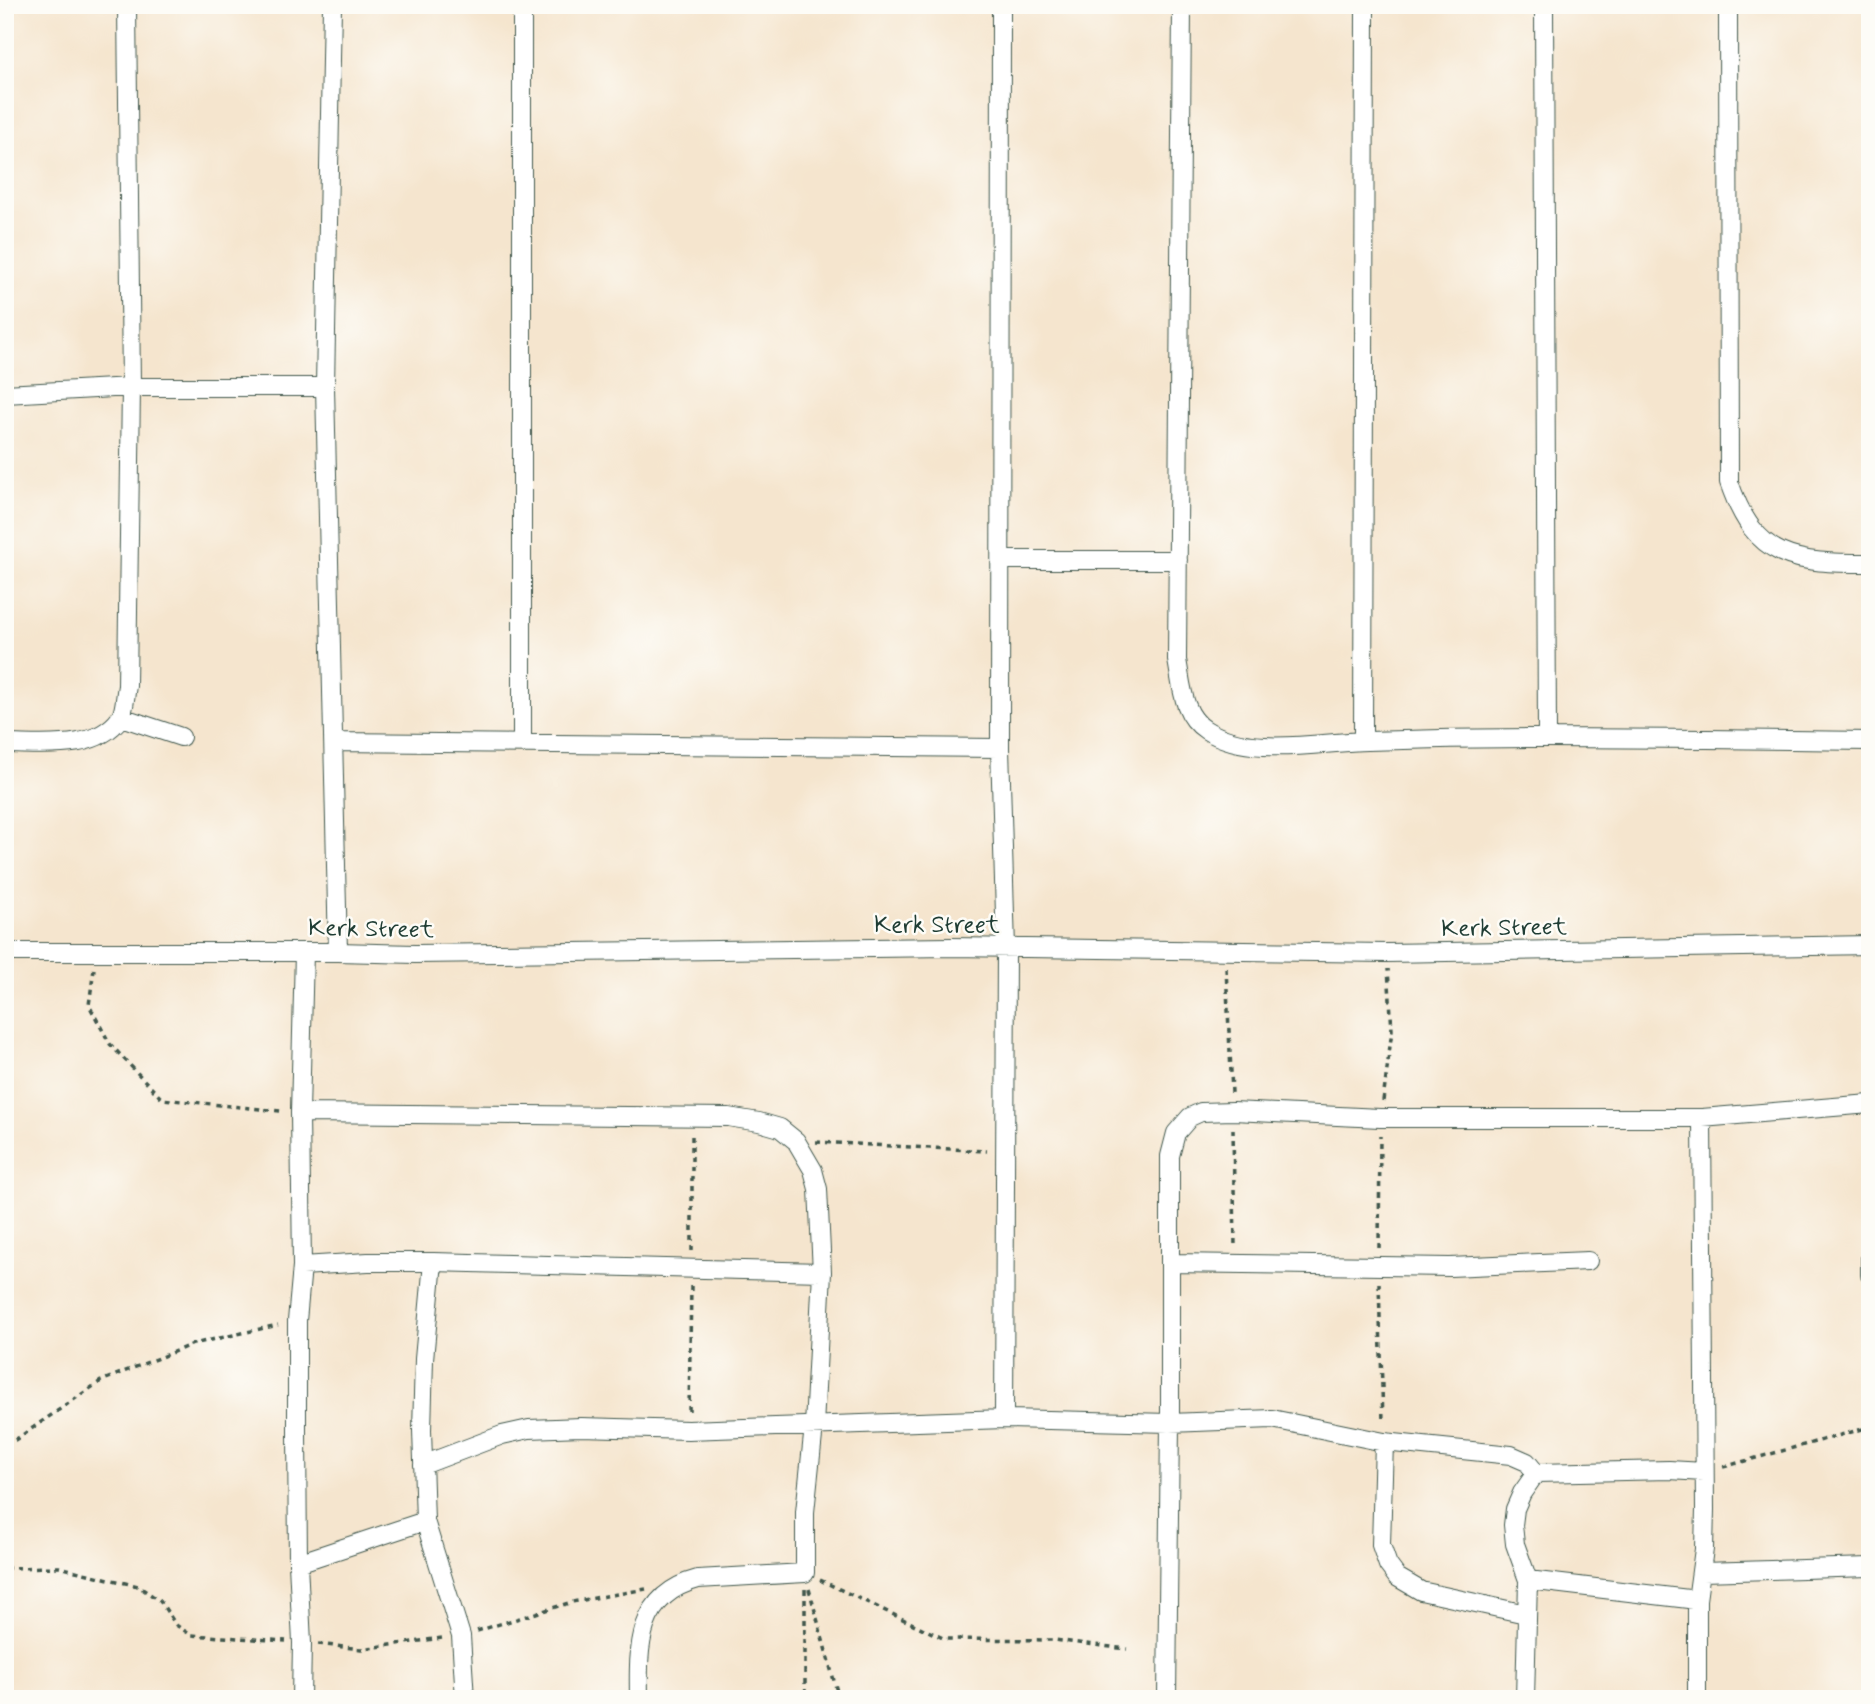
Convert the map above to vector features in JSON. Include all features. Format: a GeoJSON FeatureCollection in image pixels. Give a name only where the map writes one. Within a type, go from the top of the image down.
{"type":"FeatureCollection","features":[{"type":"Feature","properties":{"kind":"street"},"geometry":{"type":"LineString","coordinates":[[5,744],[78,742],[102,735],[121,717],[127,686],[131,387],[127,5]]}},
{"type":"Feature","properties":{"kind":"street"},"geometry":{"type":"LineString","coordinates":[[331,5],[326,387],[338,952]]}},
{"type":"Feature","properties":{"kind":"street"},"geometry":{"type":"LineString","coordinates":[[522,5],[522,743]]}},
{"type":"Feature","properties":{"kind":"street"},"geometry":{"type":"LineString","coordinates":[[1001,5],[1000,748],[1006,948],[1004,1419]]}},
{"type":"Feature","properties":{"kind":"street"},"geometry":{"type":"LineString","coordinates":[[1182,5],[1177,660],[1185,702],[1193,719],[1207,731],[1239,743],[1278,746],[1363,741],[1547,738],[1870,741]]}},
{"type":"Feature","properties":{"kind":"street"},"geometry":{"type":"LineString","coordinates":[[1363,741],[1365,5]]}},
{"type":"Feature","properties":{"kind":"street"},"geometry":{"type":"LineString","coordinates":[[1544,5],[1547,738]]}},
{"type":"Feature","properties":{"kind":"street"},"geometry":{"type":"LineString","coordinates":[[1728,5],[1729,482],[1738,508],[1754,533],[1772,548],[1792,557],[1831,563],[1870,563]]}},
{"type":"Feature","properties":{"kind":"street"},"geometry":{"type":"LineString","coordinates":[[5,394],[131,387],[326,387]]}},
{"type":"Feature","properties":{"kind":"street"},"geometry":{"type":"LineString","coordinates":[[1002,560],[1178,560]]}},
{"type":"Feature","properties":{"kind":"street"},"geometry":{"type":"LineString","coordinates":[[121,717],[181,737]]}},
{"type":"Feature","properties":{"kind":"street"},"geometry":{"type":"LineString","coordinates":[[334,742],[1000,748]]}},
{"type":"Feature","properties":{"kind":"street","name":"Kerk Street"},"geometry":{"type":"LineString","coordinates":[[5,953],[429,954],[1006,948],[1387,953],[1870,945]]}},
{"type":"Feature","properties":{"kind":"street"},"geometry":{"type":"LineString","coordinates":[[301,1699],[298,1321],[302,1266],[300,1113],[304,952]]}},
{"type":"Feature","properties":{"kind":"street"},"geometry":{"type":"LineString","coordinates":[[1167,1699],[1170,1156],[1176,1133],[1189,1116],[1201,1112],[1233,1111],[1380,1118],[1702,1118],[1870,1104]]}},
{"type":"Feature","properties":{"kind":"street"},"geometry":{"type":"LineString","coordinates":[[300,1113],[728,1117],[780,1128],[796,1141],[813,1170],[818,1189],[822,1272],[814,1426],[805,1512],[805,1573],[716,1577],[682,1583],[653,1609],[641,1632],[638,1662],[639,1699]]}},
{"type":"Feature","properties":{"kind":"street"},"geometry":{"type":"LineString","coordinates":[[1697,1699],[1697,1600],[1704,1536],[1702,1118]]}},
{"type":"Feature","properties":{"kind":"street"},"geometry":{"type":"LineString","coordinates":[[1870,1226],[1870,1275]]}},
{"type":"Feature","properties":{"kind":"street"},"geometry":{"type":"LineString","coordinates":[[1170,1263],[1450,1267],[1588,1261]]}},
{"type":"Feature","properties":{"kind":"street"},"geometry":{"type":"LineString","coordinates":[[302,1266],[433,1262],[822,1272]]}},
{"type":"Feature","properties":{"kind":"street"},"geometry":{"type":"LineString","coordinates":[[433,1262],[424,1359],[425,1521],[461,1636],[465,1699]]}},
{"type":"Feature","properties":{"kind":"street"},"geometry":{"type":"LineString","coordinates":[[423,1465],[502,1435],[529,1429],[580,1427],[688,1430],[1004,1419],[1170,1423],[1272,1419],[1384,1442],[1511,1455],[1527,1462],[1536,1474]]}},
{"type":"Feature","properties":{"kind":"street"},"geometry":{"type":"LineString","coordinates":[[1384,1442],[1381,1545],[1388,1565],[1397,1577],[1421,1591],[1526,1614]]}},
{"type":"Feature","properties":{"kind":"street"},"geometry":{"type":"LineString","coordinates":[[1536,1474],[1669,1470],[1704,1472]]}},
{"type":"Feature","properties":{"kind":"street"},"geometry":{"type":"LineString","coordinates":[[1525,1699],[1528,1580],[1515,1544],[1513,1525],[1515,1508],[1536,1474]]}},
{"type":"Feature","properties":{"kind":"street"},"geometry":{"type":"LineString","coordinates":[[298,1563],[425,1521]]}},
{"type":"Feature","properties":{"kind":"street"},"geometry":{"type":"LineString","coordinates":[[1702,1572],[1870,1567]]}},
{"type":"Feature","properties":{"kind":"street"},"geometry":{"type":"LineString","coordinates":[[1528,1580],[1697,1600]]}},
{"type":"Feature","properties":{"kind":"path"},"geometry":{"type":"LineString","coordinates":[[96,952],[89,1005],[110,1044],[162,1099],[300,1113]]}},
{"type":"Feature","properties":{"kind":"path"},"geometry":{"type":"LineString","coordinates":[[1384,1442],[1379,1266],[1380,1118],[1392,1030],[1387,953]]}},
{"type":"Feature","properties":{"kind":"path"},"geometry":{"type":"LineString","coordinates":[[796,1141],[1006,1152]]}},
{"type":"Feature","properties":{"kind":"path"},"geometry":{"type":"LineString","coordinates":[[5,1441],[15,1440],[101,1381],[193,1344],[298,1321]]}},
{"type":"Feature","properties":{"kind":"path"},"geometry":{"type":"LineString","coordinates":[[1704,1472],[1870,1427]]}},
{"type":"Feature","properties":{"kind":"path"},"geometry":{"type":"LineString","coordinates":[[5,1568],[59,1567],[138,1586],[160,1601],[176,1625],[191,1635],[361,1649],[461,1636],[572,1602],[682,1583]]}},
{"type":"Feature","properties":{"kind":"path"},"geometry":{"type":"LineString","coordinates":[[805,1573],[944,1639],[1054,1640],[1126,1649]]}},
{"type":"Feature","properties":{"kind":"path"},"geometry":{"type":"LineString","coordinates":[[805,1573],[805,1699]]}},
{"type":"Feature","properties":{"kind":"path"},"geometry":{"type":"LineString","coordinates":[[805,1573],[839,1699]]}}]}
